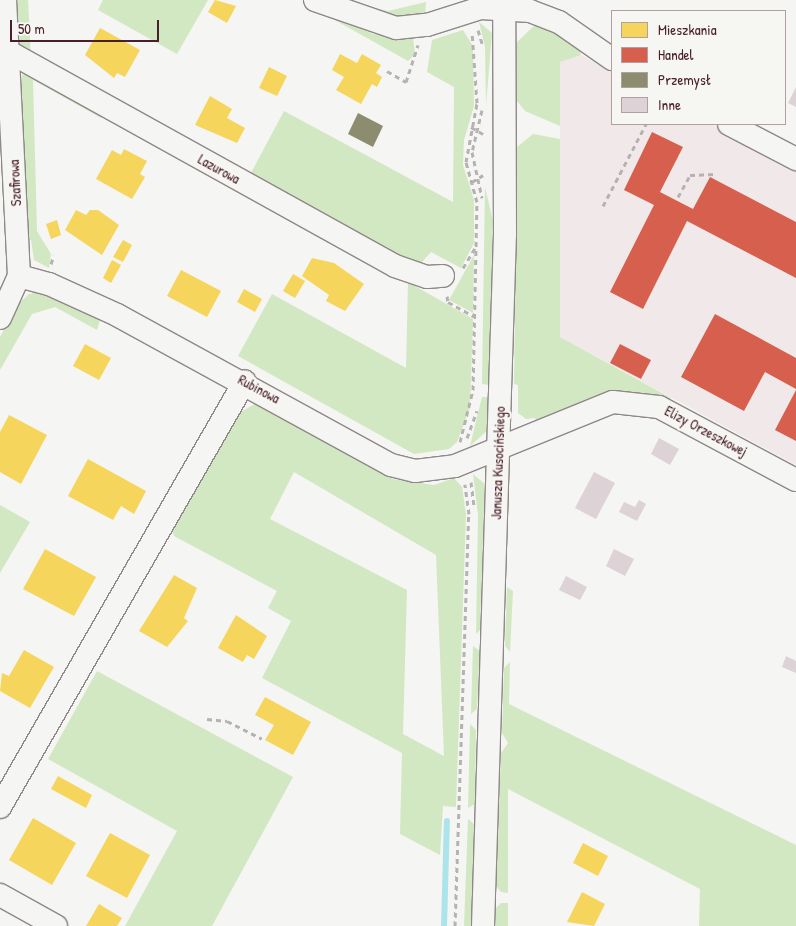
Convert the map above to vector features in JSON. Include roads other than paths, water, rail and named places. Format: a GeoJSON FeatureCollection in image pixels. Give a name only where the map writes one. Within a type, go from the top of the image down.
{"type":"FeatureCollection","features":[{"type":"Feature","properties":{"kind":"street","name":"Szafirowa"},"geometry":{"type":"LineString","coordinates":[[5,0],[4,49],[20,276]]}},
{"type":"Feature","properties":{"kind":"street"},"geometry":{"type":"LineString","coordinates":[[315,0],[382,26],[418,27],[481,8],[504,4],[559,22],[611,58]]}},
{"type":"Feature","properties":{"kind":"street","name":"Janusza Kusocińskiego"},"geometry":{"type":"LineString","coordinates":[[483,926],[499,449],[504,4]]}},
{"type":"Feature","properties":{"kind":"street","name":"Lazurowa"},"geometry":{"type":"LineString","coordinates":[[4,49],[395,266],[427,277],[443,276]]}},
{"type":"Feature","properties":{"kind":"street"},"geometry":{"type":"LineString","coordinates":[[731,125],[796,159]]}},
{"type":"Feature","properties":{"kind":"street"},"geometry":{"type":"LineString","coordinates":[[0,318],[20,276]]}},
{"type":"Feature","properties":{"kind":"street","name":"Rubinowa"},"geometry":{"type":"LineString","coordinates":[[20,276],[71,293],[245,381],[391,465],[407,469],[437,471],[499,449]]}},
{"type":"Feature","properties":{"kind":"street"},"geometry":{"type":"LineString","coordinates":[[0,807],[245,381]]}},
{"type":"Feature","properties":{"kind":"street","name":"Elizy Orzeszkowej"},"geometry":{"type":"LineString","coordinates":[[499,449],[598,405],[637,403],[682,417],[796,480]]}},
{"type":"Feature","properties":{"kind":"street"},"geometry":{"type":"LineString","coordinates":[[0,895],[56,926]]}},
{"type":"Feature","properties":{"kind":"waterway"},"geometry":{"type":"LineString","coordinates":[[444,926],[447,821]]}}]}
